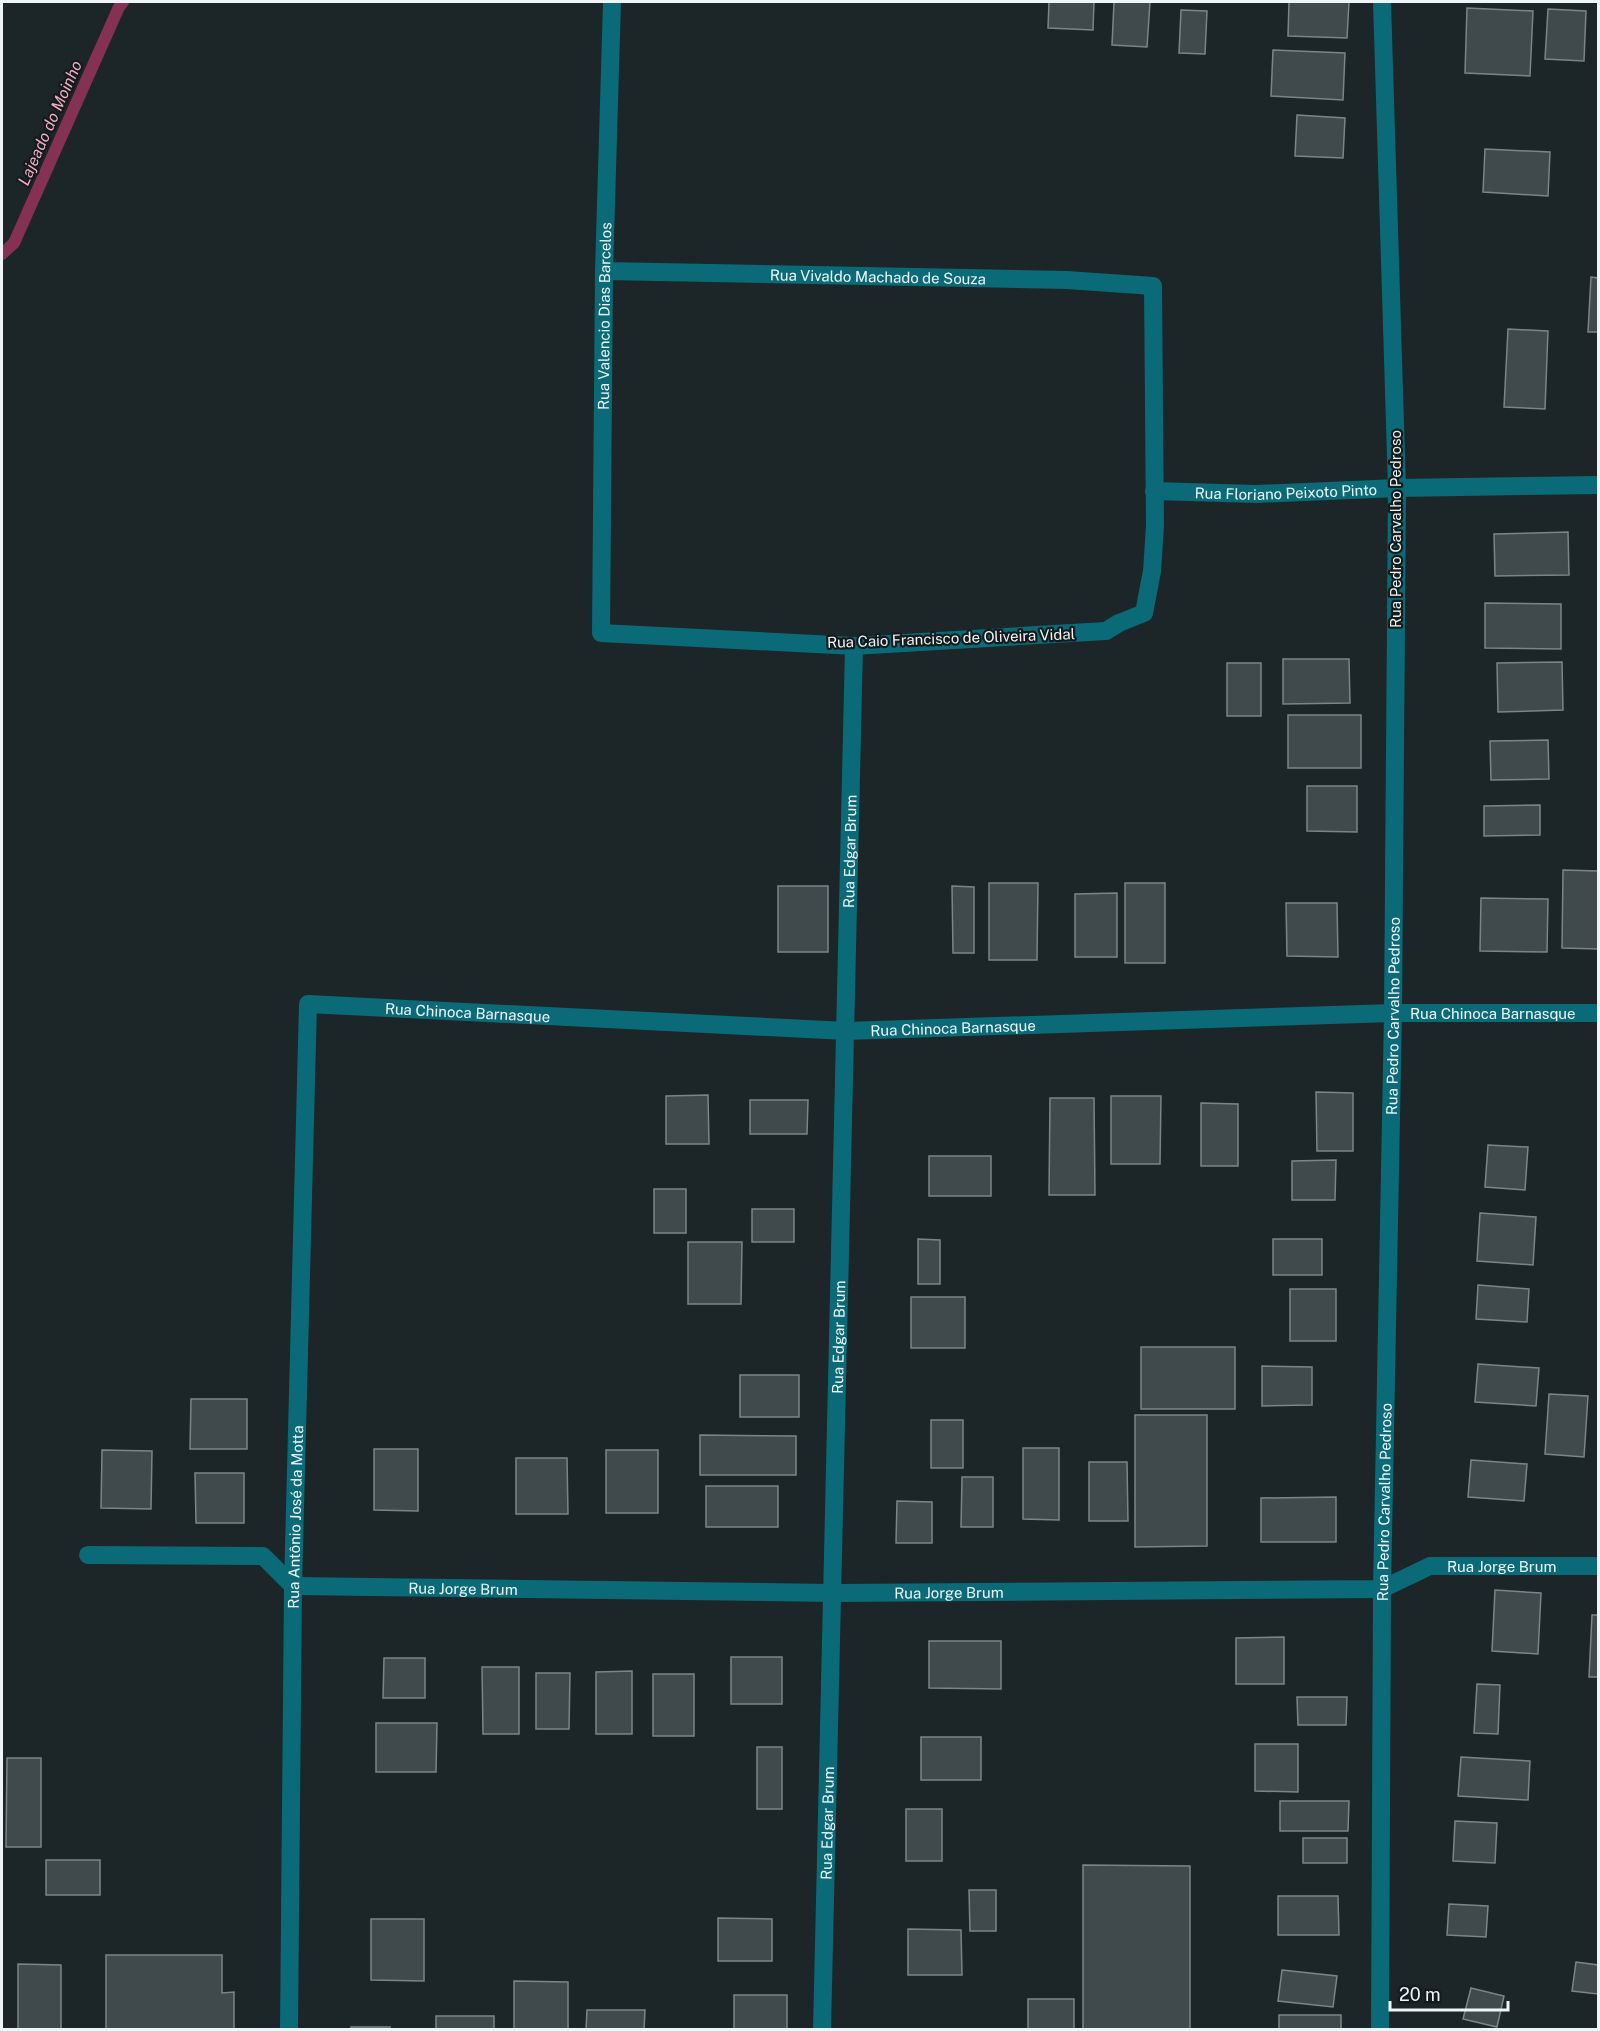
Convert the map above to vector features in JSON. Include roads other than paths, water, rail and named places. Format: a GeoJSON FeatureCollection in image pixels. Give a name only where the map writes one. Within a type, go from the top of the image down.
{"type":"FeatureCollection","features":[{"type":"Feature","properties":{"kind":"street","name":"Rua Valencio Dias Barcelos"},"geometry":{"type":"LineString","coordinates":[[601,633],[604,271],[612,2]]}},
{"type":"Feature","properties":{"kind":"street","name":"Rua Pedro Carvalho Pedroso"},"geometry":{"type":"LineString","coordinates":[[1380,2030],[1382,1589],[1393,1013],[1397,488],[1382,2]]}},
{"type":"Feature","properties":{"kind":"street","name":"Rua Vivaldo Machado de Souza"},"geometry":{"type":"LineString","coordinates":[[604,271],[1067,280],[1153,286],[1154,491]]}},
{"type":"Feature","properties":{"kind":"street","name":"Rua Floriano Peixoto Pinto"},"geometry":{"type":"LineString","coordinates":[[1154,491],[1256,494],[1397,488],[1599,485]]}},
{"type":"Feature","properties":{"kind":"street","name":"Rua Caio Francisco de Oliveira Vidal"},"geometry":{"type":"LineString","coordinates":[[601,633],[854,646],[1106,631],[1119,623],[1144,614],[1152,571],[1154,491]]}},
{"type":"Feature","properties":{"kind":"street","name":"Rua Edgar Brum"},"geometry":{"type":"LineString","coordinates":[[822,2030],[854,646]]}},
{"type":"Feature","properties":{"kind":"street","name":"Rua Chinoca Barnasque"},"geometry":{"type":"LineString","coordinates":[[308,1004],[846,1031],[1393,1013],[1599,1014]]}},
{"type":"Feature","properties":{"kind":"street","name":"Rua Antônio José da Motta"},"geometry":{"type":"LineString","coordinates":[[289,2030],[293,1586],[308,1004]]}},
{"type":"Feature","properties":{"kind":"street"},"geometry":{"type":"LineString","coordinates":[[88,1554],[263,1556],[293,1586]]}},
{"type":"Feature","properties":{"kind":"street","name":"Rua Jorge Brum"},"geometry":{"type":"LineString","coordinates":[[293,1586],[833,1593],[1382,1589],[1430,1566],[1599,1566]]}},
{"type":"Feature","properties":{"kind":"waterway","name":"Lajeado do Moinho"},"geometry":{"type":"LineString","coordinates":[[2,254],[14,243],[123,2]]}}]}
